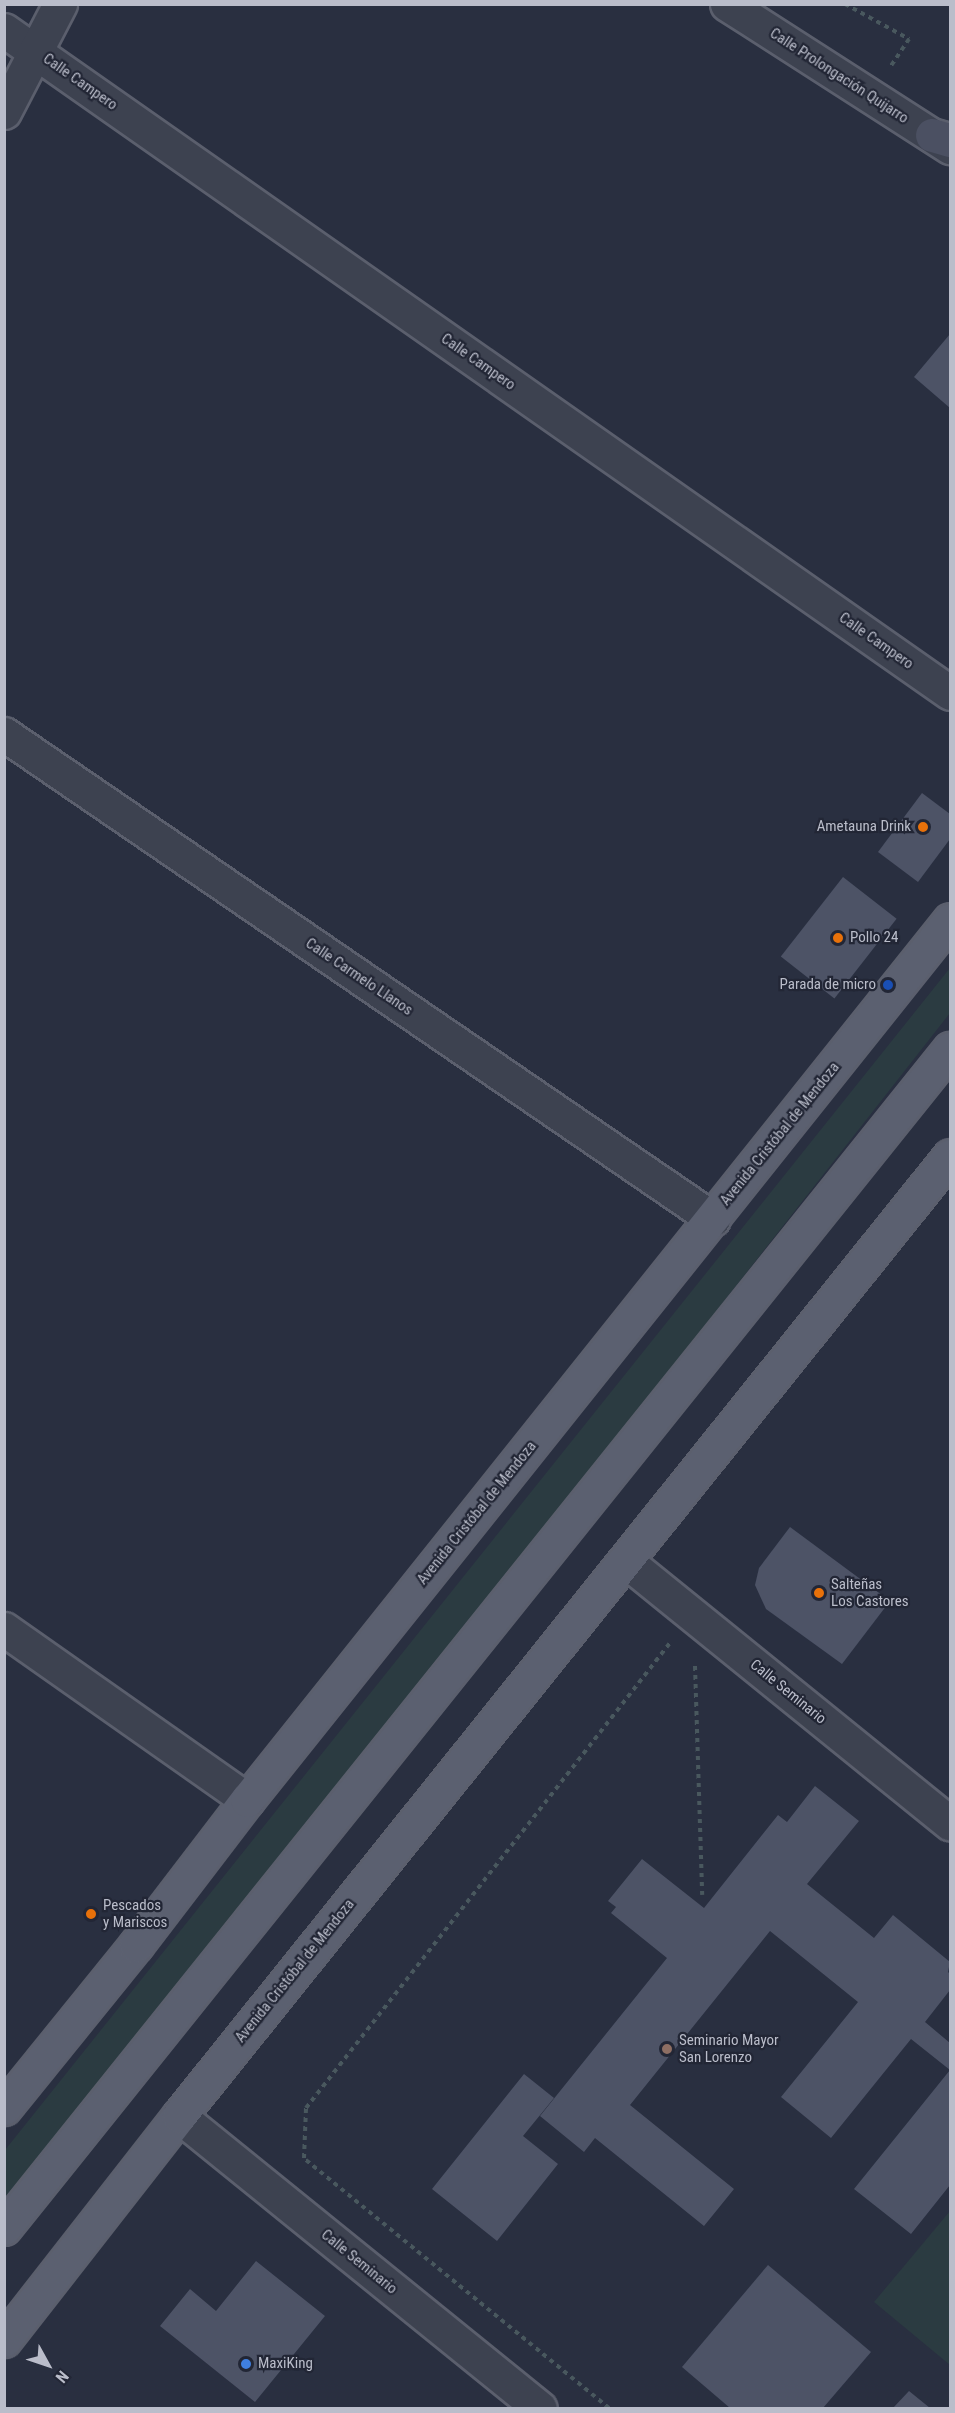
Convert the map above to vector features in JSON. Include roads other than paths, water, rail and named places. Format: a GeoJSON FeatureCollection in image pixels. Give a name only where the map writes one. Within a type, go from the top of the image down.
{"type":"FeatureCollection","features":[{"type":"Feature","properties":{"kind":"main road","name":"Avenida Cristóbal de Mendoza"},"geometry":{"type":"LineString","coordinates":[[4,2108],[136,1946],[247,1800],[951,920]]}},
{"type":"Feature","properties":{"kind":"main road"},"geometry":{"type":"LineString","coordinates":[[4,2228],[951,1049]]}},
{"type":"Feature","properties":{"kind":"main road","name":"Avenida Cristóbal de Mendoza"},"geometry":{"type":"LineString","coordinates":[[4,2340],[179,2116],[951,1156]]}},
{"type":"Feature","properties":{"kind":"street"},"geometry":{"type":"LineString","coordinates":[[4,112],[60,4]]}},
{"type":"Feature","properties":{"kind":"street","name":"Calle Prolongación Quijarro"},"geometry":{"type":"LineString","coordinates":[[727,4],[944,141]]}},
{"type":"Feature","properties":{"kind":"street","name":"Calle Campero"},"geometry":{"type":"LineString","coordinates":[[4,30],[951,693]]}},
{"type":"Feature","properties":{"kind":"street","name":"Calle Carmelo Llanos"},"geometry":{"type":"LineString","coordinates":[[4,734],[713,1219]]}},
{"type":"Feature","properties":{"kind":"street","name":"Calle Seminario"},"geometry":{"type":"LineString","coordinates":[[626,1561],[951,1824]]}},
{"type":"Feature","properties":{"kind":"street"},"geometry":{"type":"LineString","coordinates":[[4,1629],[247,1800]]}},
{"type":"Feature","properties":{"kind":"street","name":"Calle Seminario"},"geometry":{"type":"LineString","coordinates":[[179,2116],[532,2406]]}},
{"type":"Feature","properties":{"kind":"place","name":"Ametauna Drink"},"geometry":{"type":"Point","coordinates":[923,827]}},
{"type":"Feature","properties":{"kind":"place","name":"Pollo 24"},"geometry":{"type":"Point","coordinates":[838,938]}},
{"type":"Feature","properties":{"kind":"place","name":"Parada de micro"},"geometry":{"type":"Point","coordinates":[888,985]}},
{"type":"Feature","properties":{"kind":"place","name":"Salteñas Los Castores"},"geometry":{"type":"Point","coordinates":[819,1593]}},
{"type":"Feature","properties":{"kind":"place","name":"Pescados y Mariscos"},"geometry":{"type":"Point","coordinates":[91,1914]}},
{"type":"Feature","properties":{"kind":"place","name":"Seminario Mayor San Lorenzo"},"geometry":{"type":"Point","coordinates":[667,2049]}},
{"type":"Feature","properties":{"kind":"place","name":"MaxiKing"},"geometry":{"type":"Point","coordinates":[246,2364]}}]}
